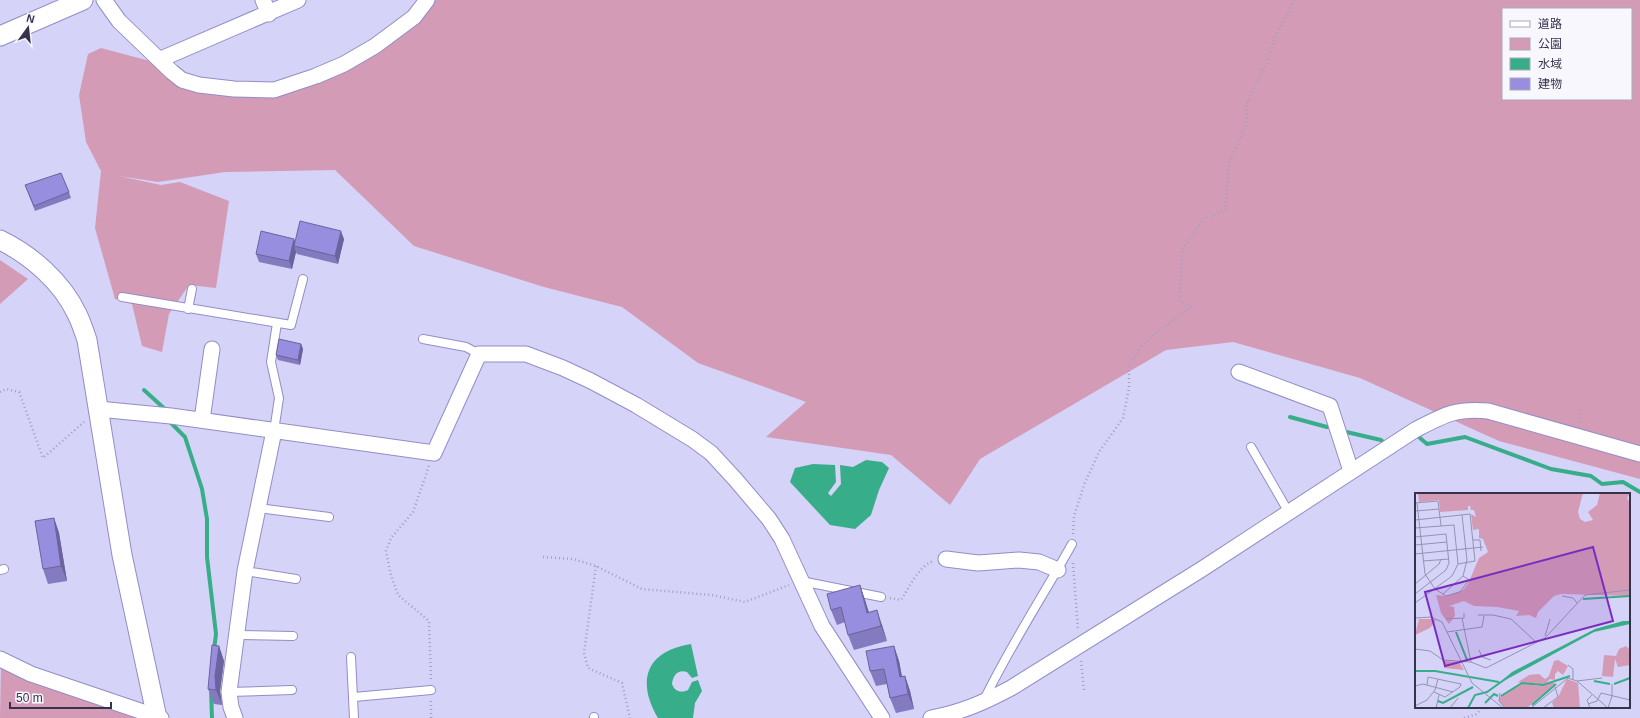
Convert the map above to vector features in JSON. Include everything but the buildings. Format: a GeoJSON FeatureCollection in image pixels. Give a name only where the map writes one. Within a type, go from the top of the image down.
{"type":"FeatureCollection","features":[{"type":"Feature","properties":{"kind":"street"},"geometry":{"type":"LineString","coordinates":[[0,36],[83,0]]}},
{"type":"Feature","properties":{"kind":"street"},"geometry":{"type":"LineString","coordinates":[[104,0],[119,21],[182,80],[199,85],[234,89],[274,90],[316,76],[344,64],[375,46],[414,17],[427,0]]}},
{"type":"Feature","properties":{"kind":"street"},"geometry":{"type":"LineString","coordinates":[[161,59],[266,7],[298,0]]}},
{"type":"Feature","properties":{"kind":"street"},"geometry":{"type":"LineString","coordinates":[[0,240],[18,249],[42,268],[62,291],[77,313],[87,340],[122,555],[158,718]]}},
{"type":"Feature","properties":{"kind":"street"},"geometry":{"type":"LineString","coordinates":[[202,420],[212,349]]}},
{"type":"Feature","properties":{"kind":"street"},"geometry":{"type":"LineString","coordinates":[[98,409],[202,420],[434,453],[479,354],[526,354],[563,368],[597,384],[692,439],[711,453],[735,478],[769,519],[790,552],[801,581],[822,626],[882,718]]}},
{"type":"Feature","properties":{"kind":"street"},"geometry":{"type":"LineString","coordinates":[[1239,372],[1330,406],[1352,471]]}},
{"type":"Feature","properties":{"kind":"street"},"geometry":{"type":"LineString","coordinates":[[931,718],[958,713],[982,704],[1011,688],[1202,569],[1288,511],[1415,430],[1449,413],[1468,410],[1488,411],[1640,454]]}},
{"type":"Feature","properties":{"kind":"street"},"geometry":{"type":"LineString","coordinates":[[235,718],[231,707],[229,692],[245,571],[274,431]]}},
{"type":"Feature","properties":{"kind":"street"},"geometry":{"type":"LineString","coordinates":[[946,558],[978,563],[1019,560],[1039,562],[1058,570]]}},
{"type":"Feature","properties":{"kind":"street"},"geometry":{"type":"LineString","coordinates":[[0,660],[30,674],[158,718]]}},
{"type":"Feature","properties":{"kind":"lane"},"geometry":{"type":"LineString","coordinates":[[122,297],[291,325],[303,279]]}},
{"type":"Feature","properties":{"kind":"lane"},"geometry":{"type":"LineString","coordinates":[[188,309],[192,289]]}},
{"type":"Feature","properties":{"kind":"lane"},"geometry":{"type":"LineString","coordinates":[[274,431],[279,398],[271,362],[277,323]]}},
{"type":"Feature","properties":{"kind":"lane"},"geometry":{"type":"LineString","coordinates":[[423,339],[466,347],[479,354]]}},
{"type":"Feature","properties":{"kind":"lane"},"geometry":{"type":"LineString","coordinates":[[1251,447],[1288,511]]}},
{"type":"Feature","properties":{"kind":"lane"},"geometry":{"type":"LineString","coordinates":[[258,508],[329,517]]}},
{"type":"Feature","properties":{"kind":"lane"},"geometry":{"type":"LineString","coordinates":[[982,704],[1001,664],[1072,544]]}},
{"type":"Feature","properties":{"kind":"lane"},"geometry":{"type":"LineString","coordinates":[[245,571],[296,579]]}},
{"type":"Feature","properties":{"kind":"lane"},"geometry":{"type":"LineString","coordinates":[[801,581],[881,597]]}},
{"type":"Feature","properties":{"kind":"lane"},"geometry":{"type":"LineString","coordinates":[[237,635],[293,636]]}},
{"type":"Feature","properties":{"kind":"lane"},"geometry":{"type":"LineString","coordinates":[[351,657],[354,718]]}},
{"type":"Feature","properties":{"kind":"lane"},"geometry":{"type":"LineString","coordinates":[[229,692],[292,690]]}},
{"type":"Feature","properties":{"kind":"lane"},"geometry":{"type":"LineString","coordinates":[[354,697],[431,690]]}},
{"type":"Feature","properties":{"kind":"path"},"geometry":{"type":"LineString","coordinates":[[1084,691],[1079,646],[1072,544],[1074,516],[1084,485],[1099,452],[1124,418],[1129,388],[1129,367],[1138,350],[1153,335],[1191,307],[1180,300],[1182,250],[1204,219],[1225,211],[1228,164],[1247,123],[1246,105],[1266,65],[1277,33],[1294,0]]}},
{"type":"Feature","properties":{"kind":"path"},"geometry":{"type":"LineString","coordinates":[[0,392],[6,389],[19,392],[44,458],[98,409]]}},
{"type":"Feature","properties":{"kind":"path"},"geometry":{"type":"LineString","coordinates":[[431,718],[429,621],[398,595],[391,576],[386,550],[391,538],[413,512],[434,453]]}},
{"type":"Feature","properties":{"kind":"path"},"geometry":{"type":"LineString","coordinates":[[543,556],[573,559],[596,566],[642,589],[712,595],[745,602],[801,581]]}},
{"type":"Feature","properties":{"kind":"path"},"geometry":{"type":"LineString","coordinates":[[881,597],[901,600],[917,575],[930,562],[946,558]]}},
{"type":"Feature","properties":{"kind":"path"},"geometry":{"type":"LineString","coordinates":[[596,566],[584,653],[588,668],[622,683],[630,718]]}},
{"type":"Feature","properties":{"kind":"path"},"geometry":{"type":"LineString","coordinates":[[1464,718],[1476,714],[1481,708]]}},
{"type":"Feature","properties":{"kind":"green space"},"geometry":{"type":"Polygon","coordinates":[[[435,0],[1640,0],[1640,479],[1499,441],[1360,378],[1233,342],[1166,350],[980,459],[950,505],[891,455],[766,437],[806,402],[698,363],[622,307],[544,287],[414,246],[335,170],[225,172],[158,182],[119,176],[161,185],[180,182],[229,201],[216,288],[189,285],[169,314],[162,352],[142,346],[132,304],[115,299],[95,228],[101,171],[86,142],[79,95],[88,54],[101,48],[150,61],[182,88],[233,97],[280,95],[414,25],[435,0]]]}},
{"type":"Feature","properties":{"kind":"green space"},"geometry":{"type":"Polygon","coordinates":[[[0,260],[28,279],[0,304],[0,260]]]}},
{"type":"Feature","properties":{"kind":"green space"},"geometry":{"type":"Polygon","coordinates":[[[1,666],[143,718],[0,718],[1,666]]]}},
{"type":"Feature","properties":{"kind":"water"},"geometry":{"type":"Polygon","coordinates":[[[866,460],[882,462],[889,468],[879,490],[871,515],[855,529],[830,525],[790,482],[795,468],[813,464],[835,465],[836,482],[828,493],[831,496],[841,484],[840,465],[853,467],[866,460]]]}},
{"type":"Feature","properties":{"kind":"water"},"geometry":{"type":"Polygon","coordinates":[[[691,644],[698,676],[692,678],[687,672],[681,671],[675,675],[672,684],[678,691],[683,691],[688,690],[692,682],[698,680],[702,691],[695,703],[693,718],[658,718],[651,704],[648,692],[647,680],[649,670],[655,661],[664,653],[691,644]]]}},
{"type":"Feature","properties":{"kind":"waterway"},"geometry":{"type":"LineString","coordinates":[[144,390],[167,411]]}},
{"type":"Feature","properties":{"kind":"waterway"},"geometry":{"type":"LineString","coordinates":[[1290,417],[1327,427]]}},
{"type":"Feature","properties":{"kind":"waterway"},"geometry":{"type":"LineString","coordinates":[[168,420],[185,437],[202,489],[207,519],[207,557],[216,634],[214,650]]}},
{"type":"Feature","properties":{"kind":"waterway"},"geometry":{"type":"LineString","coordinates":[[1342,431],[1381,440],[1384,443],[1386,442]]}},
{"type":"Feature","properties":{"kind":"waterway"},"geometry":{"type":"LineString","coordinates":[[1420,438],[1427,444],[1465,437],[1551,469],[1591,476],[1602,484],[1623,482],[1640,492]]}},
{"type":"Feature","properties":{"kind":"waterway"},"geometry":{"type":"LineString","coordinates":[[211,689],[212,718]]}}]}
